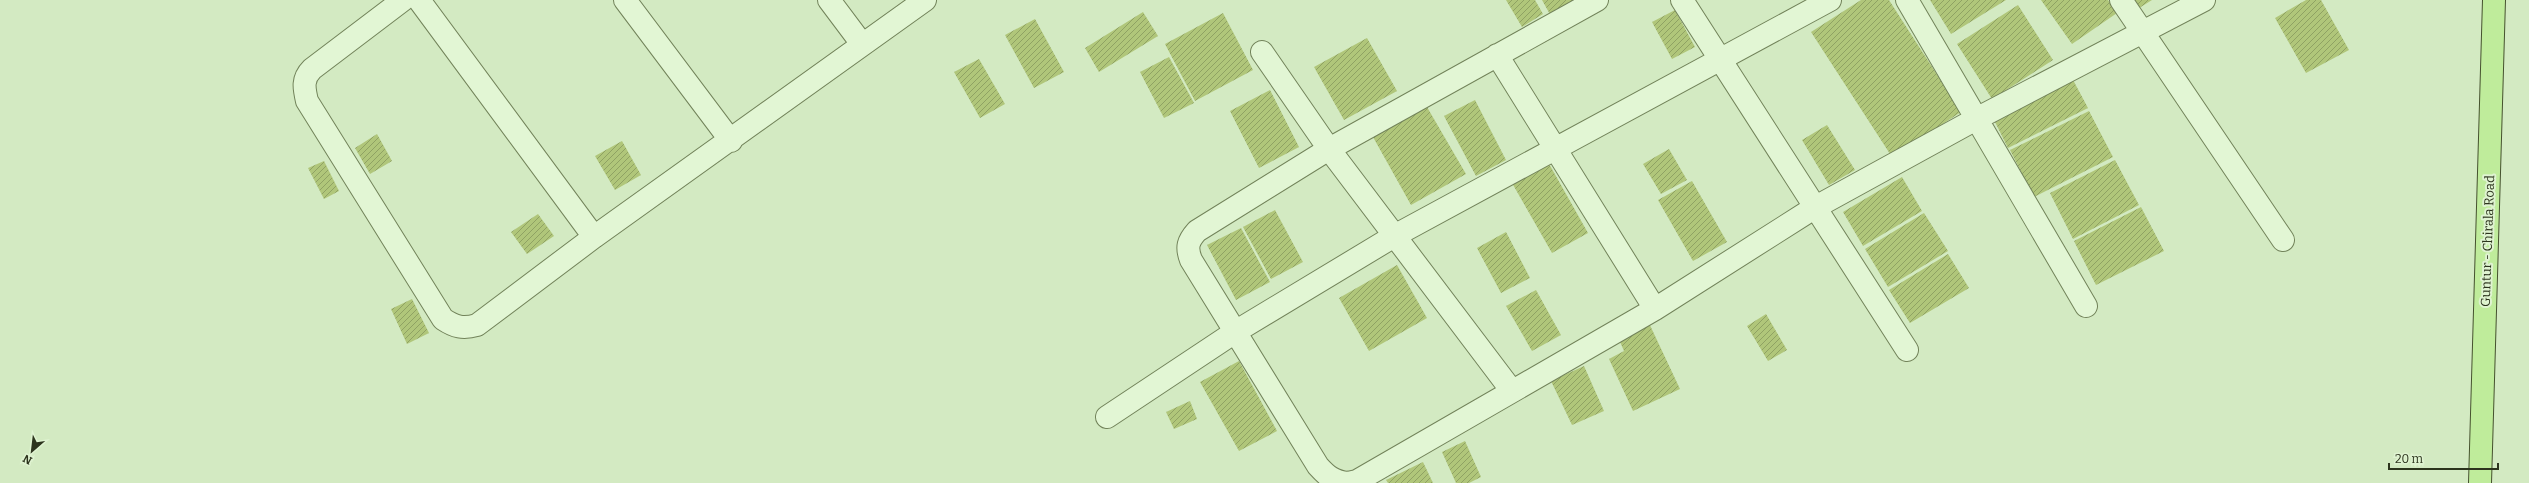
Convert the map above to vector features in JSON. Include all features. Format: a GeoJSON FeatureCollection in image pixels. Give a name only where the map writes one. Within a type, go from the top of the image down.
{"type":"FeatureCollection","features":[{"type":"Feature","properties":{"kind":"main road","name":"Guntur - Chirala Road"},"geometry":{"type":"LineString","coordinates":[[2480,483],[2494,0]]}},
{"type":"Feature","properties":{"kind":"street"},"geometry":{"type":"LineString","coordinates":[[403,0],[312,69],[304,82],[307,101],[443,319],[453,326],[466,328],[477,325],[594,237],[731,141],[862,44],[925,0]]}},
{"type":"Feature","properties":{"kind":"street"},"geometry":{"type":"LineString","coordinates":[[419,0],[594,237]]}},
{"type":"Feature","properties":{"kind":"street"},"geometry":{"type":"LineString","coordinates":[[625,0],[731,141]]}},
{"type":"Feature","properties":{"kind":"street"},"geometry":{"type":"LineString","coordinates":[[830,0],[862,44]]}},
{"type":"Feature","properties":{"kind":"street"},"geometry":{"type":"LineString","coordinates":[[1597,0],[1329,149],[1197,231],[1188,244],[1187,250],[1191,260],[1318,466],[1331,478],[1347,483],[1357,480],[1655,309],[1814,208],[1978,118],[2204,0]]}},
{"type":"Feature","properties":{"kind":"street"},"geometry":{"type":"LineString","coordinates":[[1682,0],[1814,208],[1907,350]]}},
{"type":"Feature","properties":{"kind":"street"},"geometry":{"type":"LineString","coordinates":[[1107,416],[1235,332],[1396,235],[1830,0]]}},
{"type":"Feature","properties":{"kind":"street"},"geometry":{"type":"LineString","coordinates":[[1907,0],[1978,118],[2086,306]]}},
{"type":"Feature","properties":{"kind":"street"},"geometry":{"type":"LineString","coordinates":[[2121,0],[2283,240]]}},
{"type":"Feature","properties":{"kind":"street"},"geometry":{"type":"LineString","coordinates":[[1262,52],[1329,149],[1396,235],[1512,391]]}},
{"type":"Feature","properties":{"kind":"street"},"geometry":{"type":"LineString","coordinates":[[1497,55],[1655,309]]}},
{"type":"Feature","properties":{"kind":"building"},"geometry":{"type":"Polygon","coordinates":[[[1506,0],[1535,0],[1543,14],[1522,27],[1506,0]]]}},
{"type":"Feature","properties":{"kind":"building"},"geometry":{"type":"Polygon","coordinates":[[[1542,0],[1579,0],[1552,18],[1542,0]]]}},
{"type":"Feature","properties":{"kind":"building"},"geometry":{"type":"Polygon","coordinates":[[[1861,0],[1889,0],[1961,112],[1892,157],[1811,32],[1861,0]]]}},
{"type":"Feature","properties":{"kind":"building"},"geometry":{"type":"Polygon","coordinates":[[[1930,0],[2006,0],[1951,34],[1930,0]]]}},
{"type":"Feature","properties":{"kind":"building"},"geometry":{"type":"Polygon","coordinates":[[[2041,0],[2108,0],[2117,13],[2072,44],[2041,0]]]}},
{"type":"Feature","properties":{"kind":"building"},"geometry":{"type":"Polygon","coordinates":[[[2131,0],[2152,0],[2136,10],[2131,0]]]}},
{"type":"Feature","properties":{"kind":"building"},"geometry":{"type":"Polygon","coordinates":[[[2306,0],[2321,0],[2349,50],[2306,73],[2275,18],[2306,0]]]}},
{"type":"Feature","properties":{"kind":"building"},"geometry":{"type":"Polygon","coordinates":[[[2018,5],[2053,60],[1992,99],[1957,44],[2018,5]]]}},
{"type":"Feature","properties":{"kind":"building"},"geometry":{"type":"Polygon","coordinates":[[[1675,10],[1695,47],[1672,59],[1652,22],[1675,10]]]}},
{"type":"Feature","properties":{"kind":"building"},"geometry":{"type":"Polygon","coordinates":[[[1143,12],[1158,36],[1099,72],[1085,48],[1143,12]]]}},
{"type":"Feature","properties":{"kind":"building"},"geometry":{"type":"Polygon","coordinates":[[[1223,13],[1253,70],[1195,101],[1165,44],[1223,13]]]}},
{"type":"Feature","properties":{"kind":"building"},"geometry":{"type":"Polygon","coordinates":[[[1035,19],[1064,72],[1034,88],[1005,35],[1035,19]]]}},
{"type":"Feature","properties":{"kind":"building"},"geometry":{"type":"Polygon","coordinates":[[[1367,38],[1397,91],[1344,120],[1314,67],[1367,38]]]}},
{"type":"Feature","properties":{"kind":"building"},"geometry":{"type":"Polygon","coordinates":[[[1169,57],[1194,103],[1164,118],[1140,72],[1169,57]]]}},
{"type":"Feature","properties":{"kind":"building"},"geometry":{"type":"Polygon","coordinates":[[[979,59],[1005,104],[980,118],[954,72],[979,59]]]}},
{"type":"Feature","properties":{"kind":"building"},"geometry":{"type":"Polygon","coordinates":[[[2072,78],[2088,108],[2008,148],[1993,118],[2072,78]]]}},
{"type":"Feature","properties":{"kind":"building"},"geometry":{"type":"Polygon","coordinates":[[[1270,90],[1299,147],[1259,168],[1230,111],[1270,90]]]}},
{"type":"Feature","properties":{"kind":"building"},"geometry":{"type":"Polygon","coordinates":[[[1475,100],[1506,160],[1476,176],[1444,116],[1475,100]]]}},
{"type":"Feature","properties":{"kind":"building"},"geometry":{"type":"Polygon","coordinates":[[[1427,107],[1466,174],[1411,205],[1373,137],[1427,107]]]}},
{"type":"Feature","properties":{"kind":"building"},"geometry":{"type":"Polygon","coordinates":[[[2089,111],[2113,157],[2034,197],[2010,150],[2089,111]]]}},
{"type":"Feature","properties":{"kind":"building"},"geometry":{"type":"Polygon","coordinates":[[[1827,125],[1855,170],[1829,185],[1802,140],[1827,125]]]}},
{"type":"Feature","properties":{"kind":"building"},"geometry":{"type":"Polygon","coordinates":[[[377,134],[392,161],[370,174],[355,148],[377,134]]]}},
{"type":"Feature","properties":{"kind":"building"},"geometry":{"type":"Polygon","coordinates":[[[622,141],[641,175],[615,190],[595,156],[622,141]]]}},
{"type":"Feature","properties":{"kind":"building"},"geometry":{"type":"Polygon","coordinates":[[[1669,149],[1687,180],[1661,194],[1643,164],[1669,149]]]}},
{"type":"Feature","properties":{"kind":"building"},"geometry":{"type":"Polygon","coordinates":[[[2115,160],[2139,205],[2073,239],[2050,193],[2115,160]]]}},
{"type":"Feature","properties":{"kind":"building"},"geometry":{"type":"Polygon","coordinates":[[[324,161],[339,191],[324,199],[308,168],[324,161]]]}},
{"type":"Feature","properties":{"kind":"building"},"geometry":{"type":"Polygon","coordinates":[[[1548,162],[1588,233],[1552,253],[1512,183],[1548,162]]]}},
{"type":"Feature","properties":{"kind":"building"},"geometry":{"type":"Polygon","coordinates":[[[1902,177],[1922,211],[1863,246],[1843,212],[1902,177]]]}},
{"type":"Feature","properties":{"kind":"building"},"geometry":{"type":"Polygon","coordinates":[[[1692,181],[1727,242],[1693,261],[1658,200],[1692,181]]]}},
{"type":"Feature","properties":{"kind":"building"},"geometry":{"type":"Polygon","coordinates":[[[2141,207],[2164,251],[2096,285],[2074,241],[2141,207]]]}},
{"type":"Feature","properties":{"kind":"building"},"geometry":{"type":"Polygon","coordinates":[[[1275,210],[1303,262],[1271,279],[1243,227],[1275,210]]]}},
{"type":"Feature","properties":{"kind":"building"},"geometry":{"type":"Polygon","coordinates":[[[1924,213],[1948,251],[1888,287],[1865,249],[1924,213]]]}},
{"type":"Feature","properties":{"kind":"building"},"geometry":{"type":"Polygon","coordinates":[[[538,214],[554,236],[527,254],[511,232],[538,214]]]}},
{"type":"Feature","properties":{"kind":"building"},"geometry":{"type":"Polygon","coordinates":[[[1241,228],[1270,282],[1236,300],[1207,245],[1241,228]]]}},
{"type":"Feature","properties":{"kind":"building"},"geometry":{"type":"Polygon","coordinates":[[[1506,232],[1530,278],[1501,293],[1477,248],[1506,232]]]}},
{"type":"Feature","properties":{"kind":"building"},"geometry":{"type":"Polygon","coordinates":[[[1948,254],[1969,288],[1910,323],[1889,290],[1948,254]]]}},
{"type":"Feature","properties":{"kind":"building"},"geometry":{"type":"Polygon","coordinates":[[[1397,265],[1427,318],[1369,351],[1339,298],[1397,265]]]}},
{"type":"Feature","properties":{"kind":"building"},"geometry":{"type":"Polygon","coordinates":[[[1536,290],[1561,335],[1532,351],[1506,306],[1536,290]]]}},
{"type":"Feature","properties":{"kind":"building"},"geometry":{"type":"Polygon","coordinates":[[[412,299],[429,333],[407,344],[391,309],[412,299]]]}},
{"type":"Feature","properties":{"kind":"building"},"geometry":{"type":"Polygon","coordinates":[[[1766,314],[1787,350],[1768,361],[1747,326],[1766,314]]]}},
{"type":"Feature","properties":{"kind":"building"},"geometry":{"type":"Polygon","coordinates":[[[1648,321],[1680,389],[1633,411],[1609,359],[1624,351],[1617,335],[1648,321]]]}},
{"type":"Feature","properties":{"kind":"building"},"geometry":{"type":"Polygon","coordinates":[[[1239,361],[1277,431],[1239,451],[1200,382],[1239,361]]]}},
{"type":"Feature","properties":{"kind":"building"},"geometry":{"type":"Polygon","coordinates":[[[1584,366],[1604,411],[1572,425],[1551,381],[1584,366]]]}},
{"type":"Feature","properties":{"kind":"building"},"geometry":{"type":"Polygon","coordinates":[[[1190,401],[1197,419],[1174,429],[1166,412],[1190,401]]]}},
{"type":"Feature","properties":{"kind":"building"},"geometry":{"type":"Polygon","coordinates":[[[1465,441],[1481,477],[1469,483],[1456,483],[1442,452],[1465,441]]]}},
{"type":"Feature","properties":{"kind":"building"},"geometry":{"type":"Polygon","coordinates":[[[1423,462],[1433,483],[1388,483],[1386,480],[1423,462]]]}}]}
